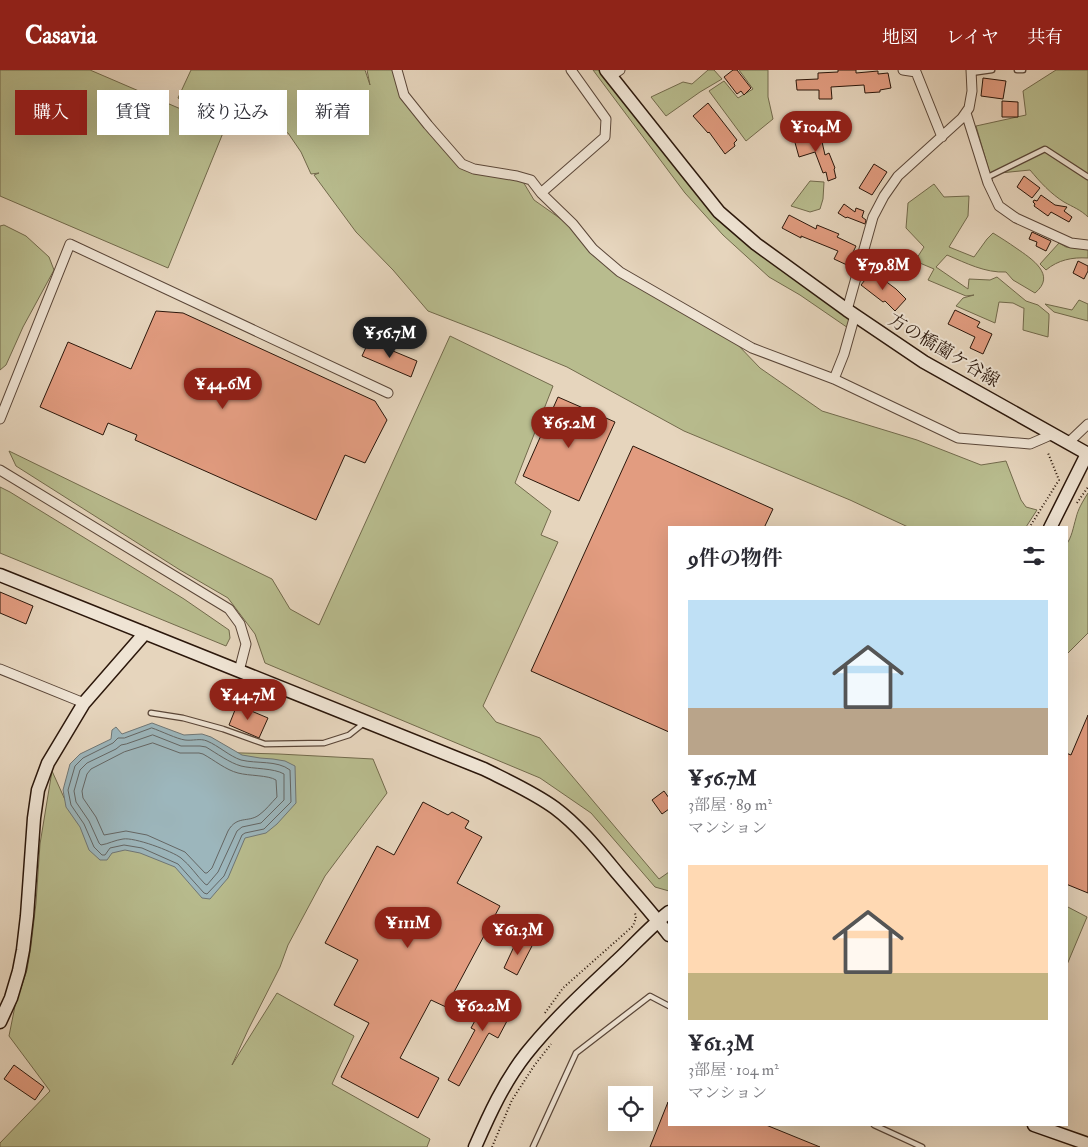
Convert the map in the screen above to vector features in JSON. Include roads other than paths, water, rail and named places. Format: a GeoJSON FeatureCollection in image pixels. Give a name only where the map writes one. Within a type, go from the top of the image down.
{"type":"FeatureCollection","features":[{"type":"Feature","properties":{"kind":"street"},"geometry":{"type":"LineString","coordinates":[[397,70],[404,95],[462,164],[474,169],[531,180],[541,194],[573,224],[593,249],[620,272],[752,348],[834,379],[958,438],[1030,444],[1053,434]]}},
{"type":"Feature","properties":{"kind":"street"},"geometry":{"type":"LineString","coordinates":[[541,194],[605,137],[606,119],[571,70]]}},
{"type":"Feature","properties":{"kind":"street"},"geometry":{"type":"LineString","coordinates":[[903,70],[917,71],[942,137]]}},
{"type":"Feature","properties":{"kind":"street","name":"方の橋薗ケ谷線"},"geometry":{"type":"LineString","coordinates":[[613,72],[683,168],[719,212],[756,244],[924,362],[1088,454]]}},
{"type":"Feature","properties":{"kind":"street"},"geometry":{"type":"LineString","coordinates":[[834,379],[844,354],[851,312],[873,217],[884,196],[898,176],[966,113],[969,108],[972,91],[971,72]]}},
{"type":"Feature","properties":{"kind":"street"},"geometry":{"type":"LineString","coordinates":[[966,113],[986,178],[999,206],[1016,218],[1071,243],[1088,245]]}},
{"type":"Feature","properties":{"kind":"street"},"geometry":{"type":"LineString","coordinates":[[0,419],[70,244],[388,393]]}},
{"type":"Feature","properties":{"kind":"street"},"geometry":{"type":"LineString","coordinates":[[1068,443],[1088,424]]}},
{"type":"Feature","properties":{"kind":"street"},"geometry":{"type":"LineString","coordinates":[[1051,526],[1088,454]]}},
{"type":"Feature","properties":{"kind":"street"},"geometry":{"type":"LineString","coordinates":[[0,470],[229,609],[240,624],[246,644],[240,671]]}},
{"type":"Feature","properties":{"kind":"street"},"geometry":{"type":"LineString","coordinates":[[0,575],[484,769],[522,787],[554,807],[574,824],[658,920],[668,935]]}},
{"type":"Feature","properties":{"kind":"street"},"geometry":{"type":"LineString","coordinates":[[0,1022],[11,998],[23,950],[34,818],[38,790],[48,763],[84,703],[146,633]]}},
{"type":"Feature","properties":{"kind":"street"},"geometry":{"type":"LineString","coordinates":[[0,669],[84,703]]}},
{"type":"Feature","properties":{"kind":"street"},"geometry":{"type":"LineString","coordinates":[[475,1147],[494,1105],[526,1054],[572,1004],[658,920],[668,913]]}},
{"type":"Feature","properties":{"kind":"street"},"geometry":{"type":"LineString","coordinates":[[1037,1126],[1088,1144]]}},
{"type":"Feature","properties":{"kind":"lane"},"geometry":{"type":"LineString","coordinates":[[971,72],[992,70]]}},
{"type":"Feature","properties":{"kind":"lane"},"geometry":{"type":"LineString","coordinates":[[1017,70],[1023,70]]}},
{"type":"Feature","properties":{"kind":"lane"},"geometry":{"type":"LineString","coordinates":[[986,178],[1045,149],[1088,177]]}},
{"type":"Feature","properties":{"kind":"lane"},"geometry":{"type":"LineString","coordinates":[[151,713],[207,724],[265,744],[324,743],[349,735],[366,722]]}},
{"type":"Feature","properties":{"kind":"lane"},"geometry":{"type":"LineString","coordinates":[[533,1147],[576,1053],[650,996],[668,1005]]}},
{"type":"Feature","properties":{"kind":"lane"},"geometry":{"type":"LineString","coordinates":[[876,1126],[922,1147]]}},
{"type":"Feature","properties":{"kind":"water"},"geometry":{"type":"Polygon","coordinates":[[[152,723],[184,735],[202,734],[211,737],[242,755],[285,761],[295,766],[296,803],[266,833],[245,838],[228,878],[210,899],[202,898],[175,867],[140,853],[125,850],[112,853],[107,860],[100,860],[89,850],[80,827],[66,807],[63,790],[70,764],[80,754],[111,739],[112,730],[116,727],[122,734],[152,723]]]}}]}
